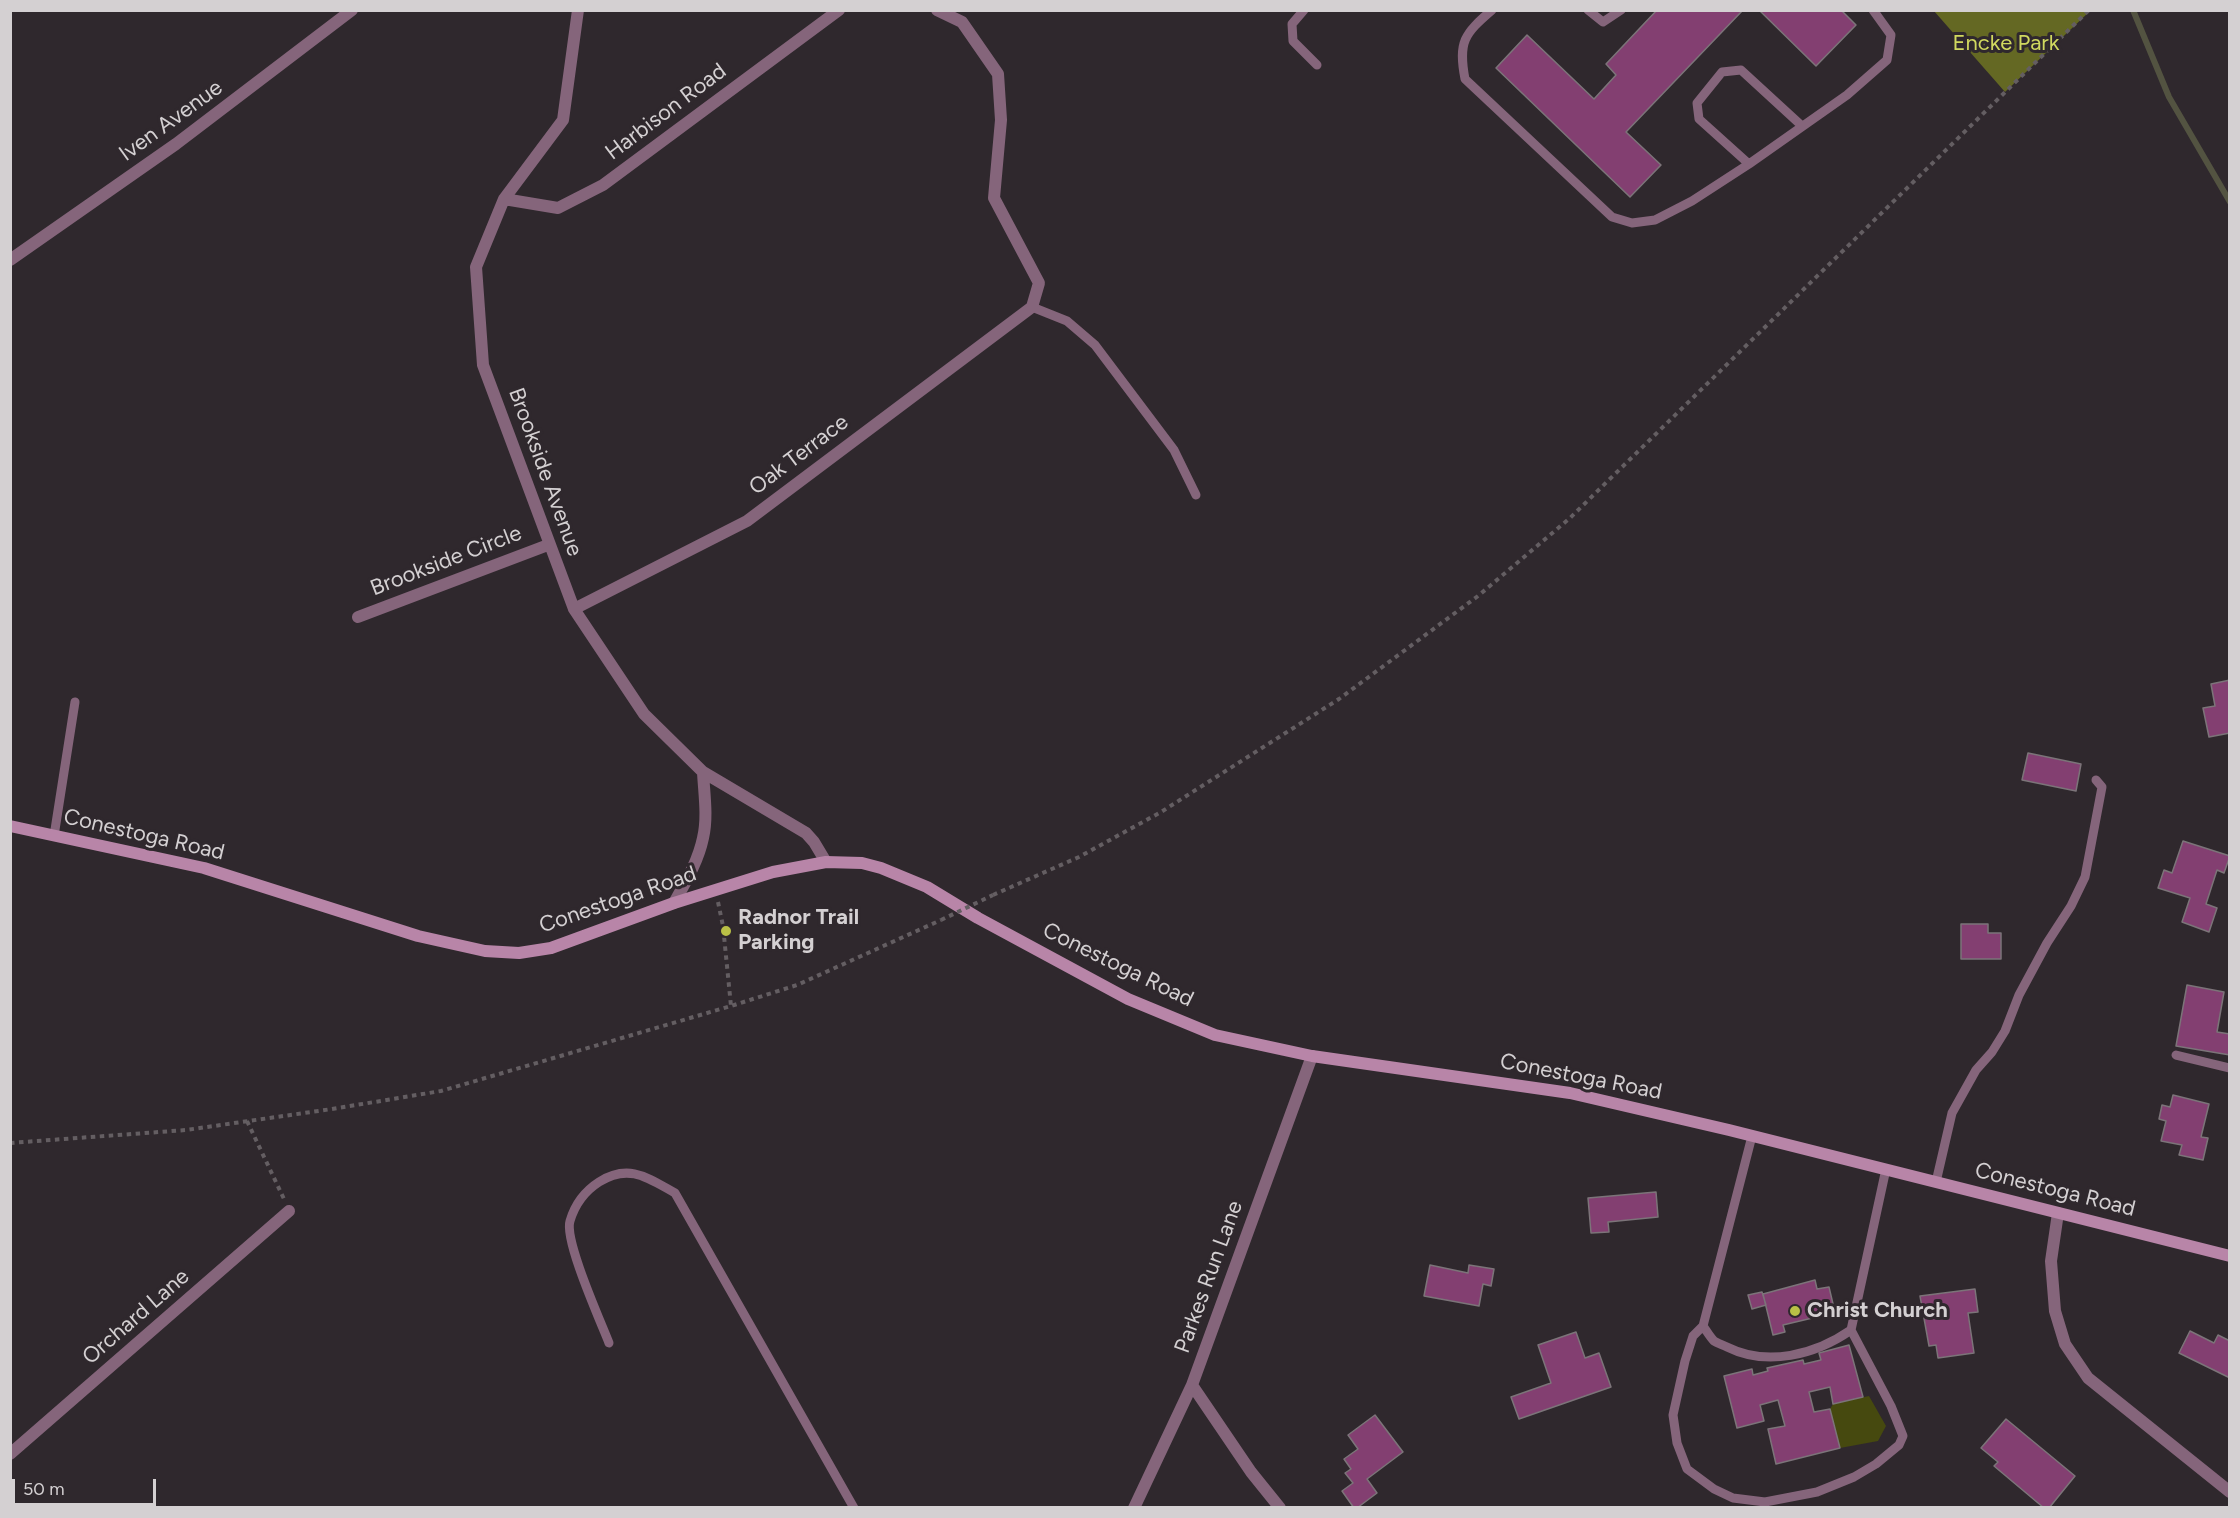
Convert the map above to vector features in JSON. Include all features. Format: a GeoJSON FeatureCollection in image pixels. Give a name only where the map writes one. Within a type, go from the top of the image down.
{"type":"FeatureCollection","features":[{"type":"Feature","properties":{"kind":"main road","name":"Conestoga Road"},"geometry":{"type":"LineString","coordinates":[[10,826],[204,868],[418,936],[485,951],[519,953],[551,948],[674,903],[773,872],[826,862],[862,863],[927,887],[978,918],[1128,999],[1215,1035],[1312,1056],[1570,1093],[1886,1169],[2229,1256]]}},
{"type":"Feature","properties":{"kind":"street","name":"Iven Avenue"},"geometry":{"type":"LineString","coordinates":[[10,261],[176,144],[352,10]]}},
{"type":"Feature","properties":{"kind":"street","name":"Brookside Avenue"},"geometry":{"type":"LineString","coordinates":[[578,10],[563,120],[504,198],[476,267],[483,364],[574,609],[644,714],[703,772],[806,833],[826,862]]}},
{"type":"Feature","properties":{"kind":"street","name":"Harbison Road"},"geometry":{"type":"LineString","coordinates":[[504,198],[558,208],[603,185],[839,10]]}},
{"type":"Feature","properties":{"kind":"street"},"geometry":{"type":"LineString","coordinates":[[937,10],[962,22],[998,74],[1001,120],[994,198],[1039,283],[1032,307]]}},
{"type":"Feature","properties":{"kind":"street","name":"Oak Terrace"},"geometry":{"type":"LineString","coordinates":[[574,609],[747,521],[1032,307]]}},
{"type":"Feature","properties":{"kind":"street","name":"Brookside Circle"},"geometry":{"type":"LineString","coordinates":[[358,618],[549,544]]}},
{"type":"Feature","properties":{"kind":"street"},"geometry":{"type":"LineString","coordinates":[[674,903],[695,865],[704,837],[703,772]]}},
{"type":"Feature","properties":{"kind":"street","name":"Parkes Run Lane"},"geometry":{"type":"LineString","coordinates":[[1134,1508],[1192,1384],[1312,1056]]}},
{"type":"Feature","properties":{"kind":"street","name":"Orchard Lane"},"geometry":{"type":"LineString","coordinates":[[10,1454],[289,1211]]}},
{"type":"Feature","properties":{"kind":"street"},"geometry":{"type":"LineString","coordinates":[[2058,1213],[2051,1261],[2055,1311],[2065,1344],[2088,1378],[2229,1492]]}},
{"type":"Feature","properties":{"kind":"street"},"geometry":{"type":"LineString","coordinates":[[1192,1384],[1251,1472],[1280,1508]]}},
{"type":"Feature","properties":{"kind":"lane"},"geometry":{"type":"LineString","coordinates":[[1304,10],[1292,24],[1293,41],[1317,65]]}},
{"type":"Feature","properties":{"kind":"lane"},"geometry":{"type":"LineString","coordinates":[[1492,10],[1472,27],[1464,41],[1462,60],[1466,79],[1612,217],[1632,223],[1655,220],[1692,201],[1847,95],[1887,60],[1891,35],[1873,10]]}},
{"type":"Feature","properties":{"kind":"lane"},"geometry":{"type":"LineString","coordinates":[[1588,10],[1603,22],[1621,10]]}},
{"type":"Feature","properties":{"kind":"lane"},"geometry":{"type":"LineString","coordinates":[[1749,164],[1699,119],[1697,103],[1722,72],[1741,70],[1802,126]]}},
{"type":"Feature","properties":{"kind":"lane"},"geometry":{"type":"LineString","coordinates":[[1032,307],[1067,321],[1095,345],[1174,450],[1196,495]]}},
{"type":"Feature","properties":{"kind":"lane"},"geometry":{"type":"LineString","coordinates":[[54,836],[75,702]]}},
{"type":"Feature","properties":{"kind":"lane"},"geometry":{"type":"LineString","coordinates":[[1936,1182],[1952,1113],[1976,1070],[1992,1052],[2005,1031],[2019,995],[2047,943],[2071,906],[2085,877],[2102,787],[2096,780]]}},
{"type":"Feature","properties":{"kind":"lane"},"geometry":{"type":"LineString","coordinates":[[2176,1055],[2229,1068]]}},
{"type":"Feature","properties":{"kind":"lane"},"geometry":{"type":"LineString","coordinates":[[1752,1136],[1703,1326],[1693,1336],[1673,1415],[1677,1443],[1687,1468],[1714,1490],[1733,1498],[1765,1502],[1817,1492],[1854,1477],[1887,1456],[1899,1445],[1904,1436],[1892,1406],[1851,1330],[1886,1169]]}},
{"type":"Feature","properties":{"kind":"lane"},"geometry":{"type":"LineString","coordinates":[[609,1343],[572,1245],[569,1222],[585,1191],[611,1175],[640,1174],[675,1193],[854,1508]]}},
{"type":"Feature","properties":{"kind":"lane"},"geometry":{"type":"LineString","coordinates":[[1703,1326],[1714,1341],[1738,1352],[1764,1358],[1812,1351],[1836,1341],[1851,1330]]}},
{"type":"Feature","properties":{"kind":"path"},"geometry":{"type":"LineString","coordinates":[[10,1143],[186,1130],[441,1091],[798,985],[1079,857],[1161,812],[1339,699],[1478,596],[1570,518],[2089,10]]}},
{"type":"Feature","properties":{"kind":"path"},"geometry":{"type":"LineString","coordinates":[[716,890],[723,926],[731,1006]]}},
{"type":"Feature","properties":{"kind":"path"},"geometry":{"type":"LineString","coordinates":[[247,1121],[289,1211]]}},
{"type":"Feature","properties":{"kind":"shaded area"},"geometry":{"type":"Polygon","coordinates":[[[1869,1396],[1886,1426],[1878,1441],[1840,1448],[1830,1409],[1833,1404],[1869,1396]]]}},
{"type":"Feature","properties":{"kind":"green space","name":"Encke Park"},"geometry":{"type":"Polygon","coordinates":[[[1934,11],[2090,11],[2005,92],[1934,11]]]}},
{"type":"Feature","properties":{"kind":"building"},"geometry":{"type":"Polygon","coordinates":[[[1657,10],[1743,10],[1626,132],[1661,165],[1630,197],[1496,68],[1527,35],[1594,99],[1616,75],[1606,64],[1657,10]]]}},
{"type":"Feature","properties":{"kind":"building"},"geometry":{"type":"Polygon","coordinates":[[[1759,10],[1841,10],[1856,25],[1816,66],[1759,10]]]}},
{"type":"Feature","properties":{"kind":"building"},"geometry":{"type":"Polygon","coordinates":[[[2230,680],[2230,733],[2209,737],[2203,708],[2215,706],[2211,684],[2230,680]]]}},
{"type":"Feature","properties":{"kind":"building"},"geometry":{"type":"Polygon","coordinates":[[[2028,753],[2081,764],[2076,791],[2022,780],[2028,753]]]}},
{"type":"Feature","properties":{"kind":"building"},"geometry":{"type":"Polygon","coordinates":[[[2183,841],[2230,856],[2224,873],[2217,870],[2206,904],[2217,908],[2209,932],[2182,922],[2190,898],[2158,888],[2164,870],[2172,873],[2183,841]]]}},
{"type":"Feature","properties":{"kind":"building"},"geometry":{"type":"Polygon","coordinates":[[[1961,924],[1988,924],[1988,933],[2001,933],[2001,959],[1961,959],[1961,924]]]}},
{"type":"Feature","properties":{"kind":"building"},"geometry":{"type":"Polygon","coordinates":[[[2187,985],[2224,992],[2217,1032],[2230,1034],[2230,1055],[2176,1046],[2187,985]]]}},
{"type":"Feature","properties":{"kind":"building"},"geometry":{"type":"Polygon","coordinates":[[[2173,1095],[2209,1104],[2201,1137],[2208,1138],[2203,1160],[2179,1155],[2182,1145],[2161,1141],[2166,1121],[2159,1119],[2162,1105],[2170,1107],[2173,1095]]]}},
{"type":"Feature","properties":{"kind":"building"},"geometry":{"type":"Polygon","coordinates":[[[1656,1192],[1658,1217],[1608,1222],[1609,1232],[1591,1233],[1588,1198],[1656,1192]]]}},
{"type":"Feature","properties":{"kind":"building"},"geometry":{"type":"Polygon","coordinates":[[[1430,1265],[1468,1273],[1469,1265],[1494,1269],[1491,1286],[1483,1284],[1479,1306],[1424,1296],[1430,1265]]]}},
{"type":"Feature","properties":{"kind":"building","name":"Christ Church"},"geometry":{"type":"Polygon","coordinates":[[[1815,1280],[1817,1289],[1829,1287],[1833,1304],[1823,1306],[1825,1315],[1783,1325],[1785,1332],[1773,1335],[1763,1294],[1815,1280]]]}},
{"type":"Feature","properties":{"kind":"building"},"geometry":{"type":"Polygon","coordinates":[[[1975,1289],[1978,1312],[1968,1313],[1974,1353],[1938,1358],[1936,1345],[1929,1346],[1920,1296],[1975,1289]]]}},
{"type":"Feature","properties":{"kind":"building"},"geometry":{"type":"Polygon","coordinates":[[[1762,1292],[1766,1305],[1752,1309],[1748,1295],[1762,1292]]]}},
{"type":"Feature","properties":{"kind":"building"},"geometry":{"type":"Polygon","coordinates":[[[2190,1331],[2214,1343],[2218,1335],[2230,1341],[2230,1378],[2179,1353],[2190,1331]]]}},
{"type":"Feature","properties":{"kind":"building"},"geometry":{"type":"Polygon","coordinates":[[[1576,1332],[1585,1358],[1599,1353],[1611,1387],[1519,1419],[1511,1397],[1551,1383],[1538,1345],[1576,1332]]]}},
{"type":"Feature","properties":{"kind":"building"},"geometry":{"type":"Polygon","coordinates":[[[1849,1345],[1863,1397],[1833,1404],[1830,1387],[1809,1392],[1814,1412],[1830,1409],[1840,1448],[1776,1464],[1768,1429],[1785,1426],[1778,1400],[1760,1405],[1764,1421],[1737,1428],[1724,1376],[1752,1369],[1753,1375],[1768,1371],[1767,1368],[1803,1360],[1804,1364],[1821,1360],[1819,1353],[1849,1345]]]}},
{"type":"Feature","properties":{"kind":"building"},"geometry":{"type":"Polygon","coordinates":[[[1375,1415],[1403,1452],[1367,1479],[1377,1493],[1354,1508],[1342,1491],[1353,1483],[1345,1473],[1351,1469],[1344,1459],[1358,1449],[1348,1435],[1375,1415]]]}},
{"type":"Feature","properties":{"kind":"building"},"geometry":{"type":"Polygon","coordinates":[[[2006,1419],[2075,1476],[2049,1508],[2044,1508],[1994,1466],[1998,1462],[1981,1448],[2006,1419]]]}},
{"type":"Feature","properties":{"kind":"waterway"},"geometry":{"type":"LineString","coordinates":[[2133,10],[2169,97],[2230,202]]}},
{"type":"Feature","properties":{"kind":"place","name":"Radnor Trail Parking"},"geometry":{"type":"Point","coordinates":[726,931]}},
{"type":"Feature","properties":{"kind":"place","name":"Christ Church"},"geometry":{"type":"Point","coordinates":[1795,1311]}}]}
